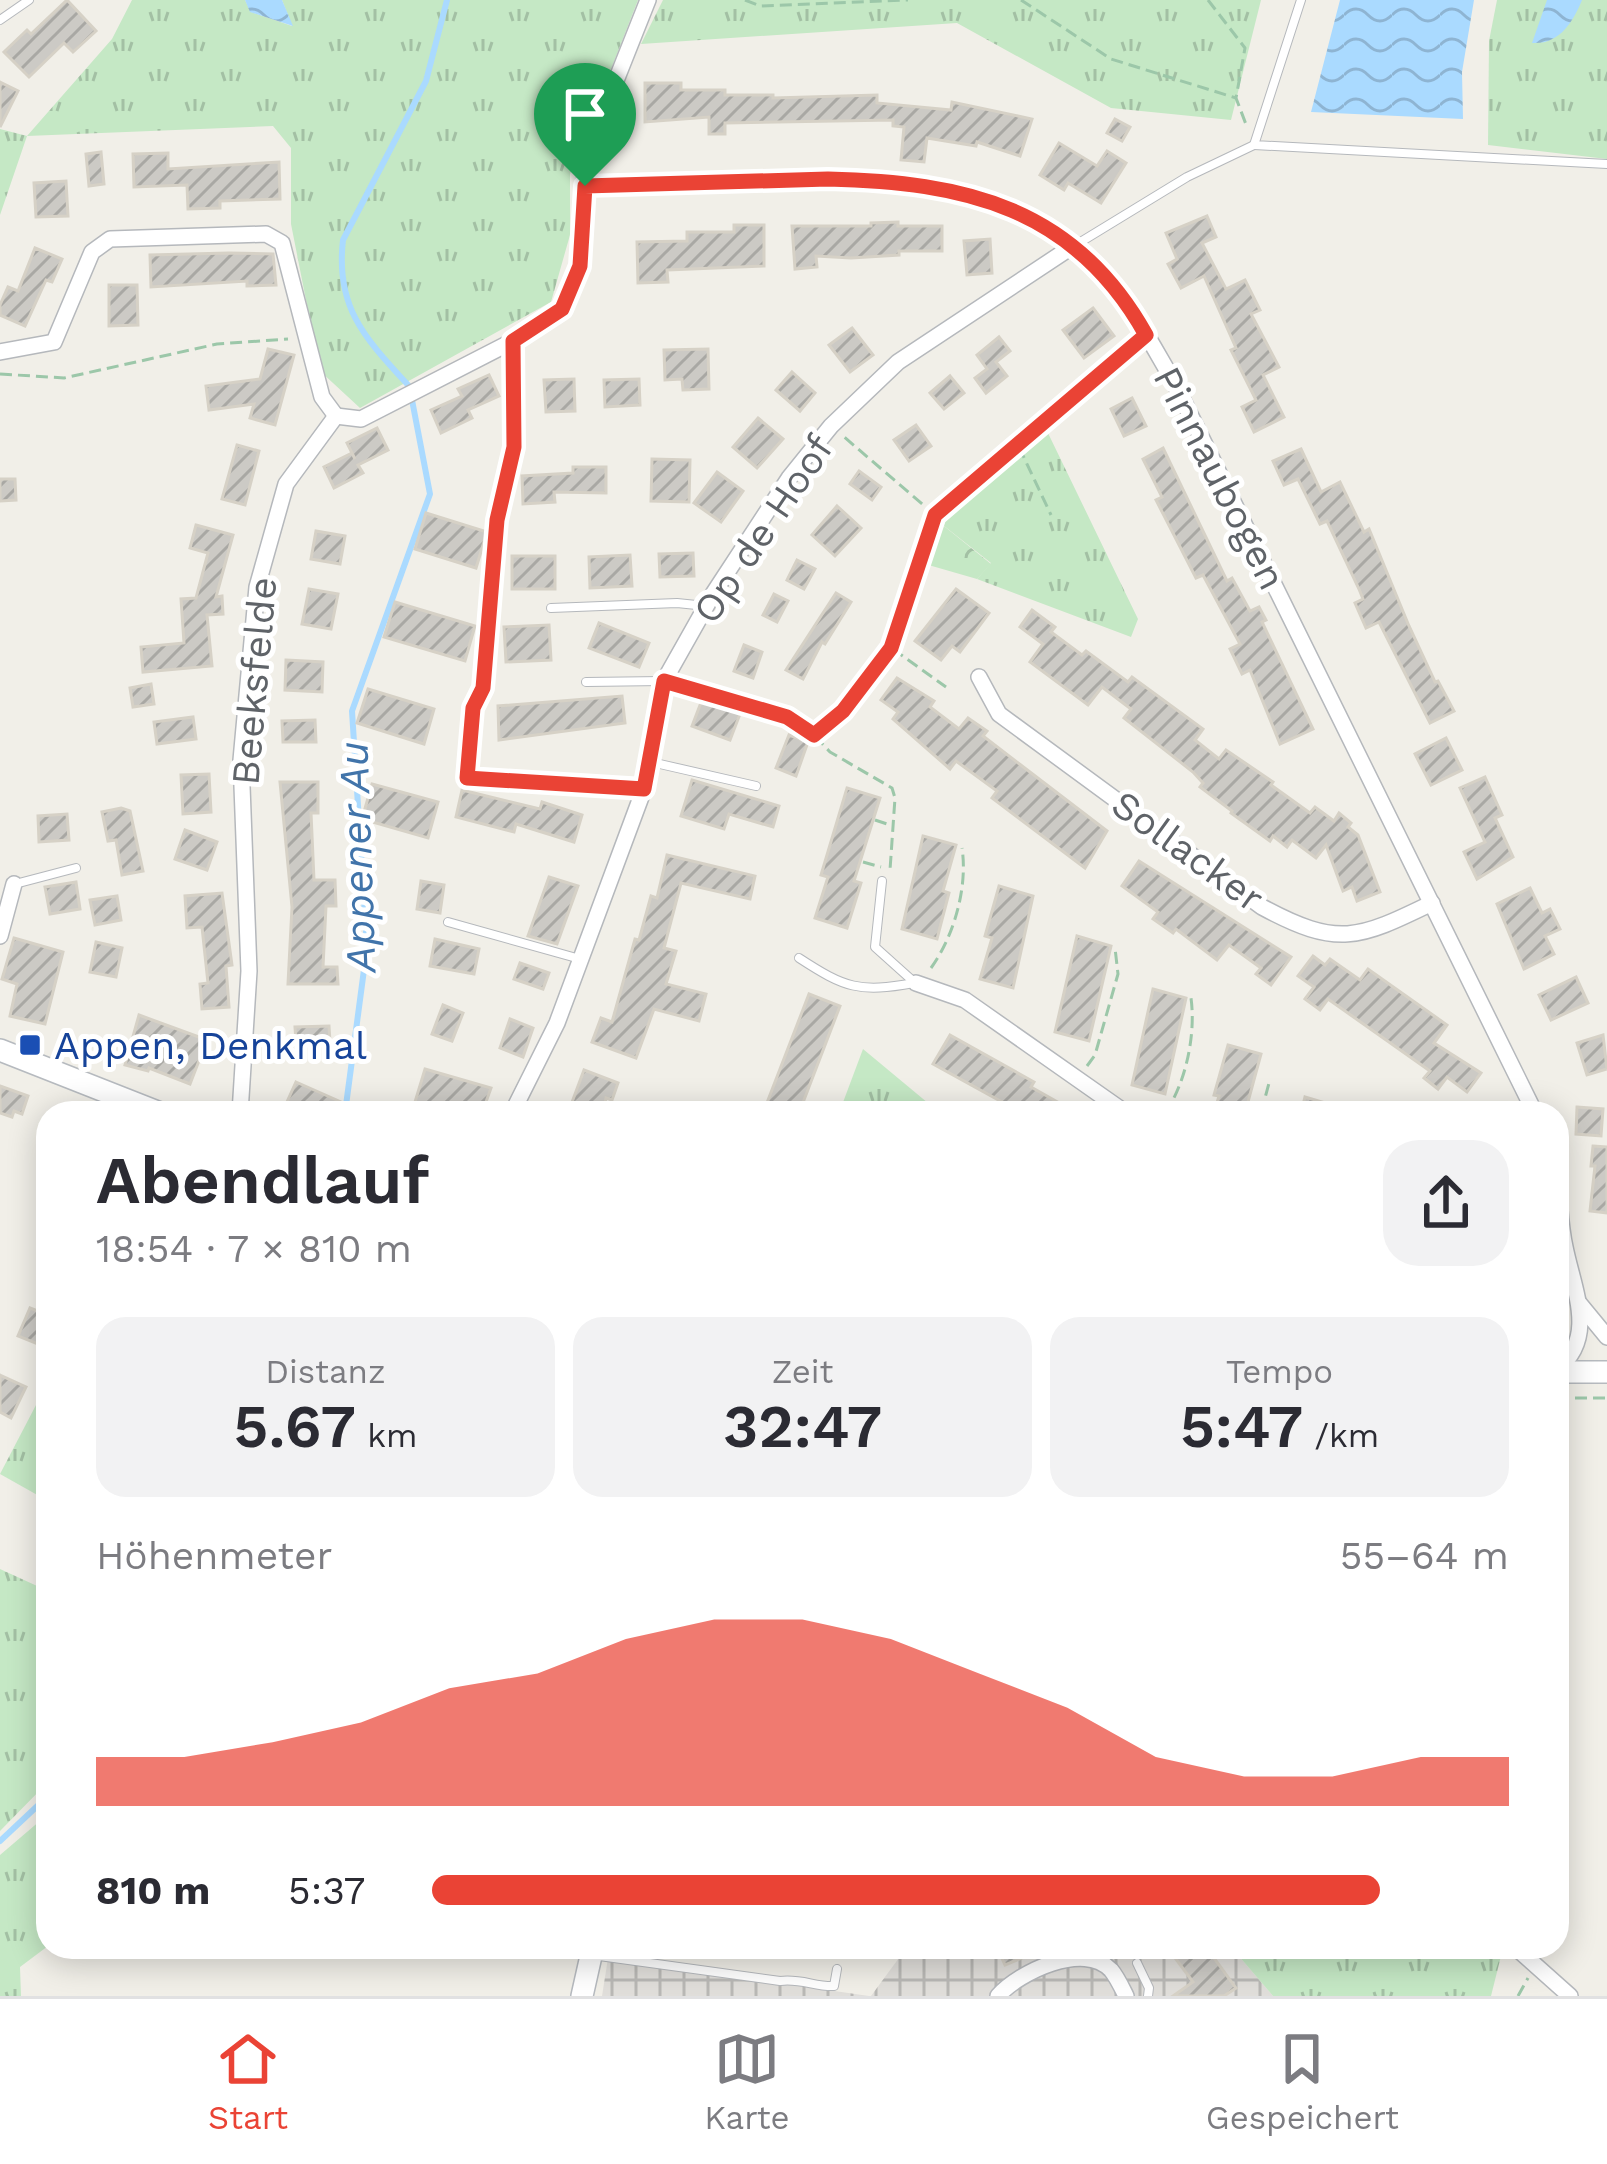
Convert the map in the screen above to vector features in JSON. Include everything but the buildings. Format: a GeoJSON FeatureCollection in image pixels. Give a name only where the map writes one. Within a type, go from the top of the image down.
{"type":"FeatureCollection","features":[{"type":"Feature","properties":{"kind":"main road"},"geometry":{"type":"LineString","coordinates":[[0,1050],[106,1101]]}},
{"type":"Feature","properties":{"kind":"main road"},"geometry":{"type":"LineString","coordinates":[[1569,1371],[1607,1372]]}},
{"type":"Feature","properties":{"kind":"main road"},"geometry":{"type":"LineString","coordinates":[[582,1996],[590,1959]]}},
{"type":"Feature","properties":{"kind":"street"},"geometry":{"type":"LineString","coordinates":[[0,352],[54,342],[92,252],[110,239],[266,234],[282,243],[322,397],[335,416],[361,419],[513,341],[562,309],[580,266],[586,156],[648,0]]}},
{"type":"Feature","properties":{"kind":"street","name":"Pinnaubogen"},"geometry":{"type":"LineString","coordinates":[[585,186],[828,179],[908,184],[999,203],[1027,215],[1073,246],[1115,286],[1174,382],[1529,1101]]}},
{"type":"Feature","properties":{"kind":"street","name":"Op de Hoof"},"geometry":{"type":"LineString","coordinates":[[518,1101],[557,1024],[644,789],[664,681],[789,478],[831,426],[898,362],[1073,246]]}},
{"type":"Feature","properties":{"kind":"street","name":"Beeksfelde"},"geometry":{"type":"LineString","coordinates":[[241,1101],[249,971],[241,760],[257,587],[286,484],[335,416]]}},
{"type":"Feature","properties":{"kind":"street","name":"Sollacker"},"geometry":{"type":"LineString","coordinates":[[980,677],[999,713],[1262,907],[1296,925],[1353,935],[1384,928],[1432,903]]}},
{"type":"Feature","properties":{"kind":"street"},"geometry":{"type":"LineString","coordinates":[[473,708],[467,778],[644,789]]}},
{"type":"Feature","properties":{"kind":"street"},"geometry":{"type":"LineString","coordinates":[[0,936],[14,884]]}},
{"type":"Feature","properties":{"kind":"street"},"geometry":{"type":"LineString","coordinates":[[916,983],[965,1000],[1109,1101]]}},
{"type":"Feature","properties":{"kind":"street"},"geometry":{"type":"LineString","coordinates":[[1569,1263],[1579,1303],[1576,1350],[1569,1358]]}},
{"type":"Feature","properties":{"kind":"street"},"geometry":{"type":"LineString","coordinates":[[1579,1303],[1607,1337]]}},
{"type":"Feature","properties":{"kind":"street"},"geometry":{"type":"LineString","coordinates":[[998,1996],[1009,1984],[1072,1959]]}},
{"type":"Feature","properties":{"kind":"street"},"geometry":{"type":"LineString","coordinates":[[1088,1959],[1111,1970],[1126,1996]]}},
{"type":"Feature","properties":{"kind":"street"},"geometry":{"type":"LineString","coordinates":[[1528,1959],[1570,1996]]}},
{"type":"Feature","properties":{"kind":"lane"},"geometry":{"type":"LineString","coordinates":[[0,20],[29,0]]}},
{"type":"Feature","properties":{"kind":"lane"},"geometry":{"type":"LineString","coordinates":[[1254,145],[1300,0]]}},
{"type":"Feature","properties":{"kind":"lane"},"geometry":{"type":"LineString","coordinates":[[1073,246],[1187,177],[1254,145],[1607,164]]}},
{"type":"Feature","properties":{"kind":"lane"},"geometry":{"type":"LineString","coordinates":[[551,608],[677,603],[707,607]]}},
{"type":"Feature","properties":{"kind":"lane"},"geometry":{"type":"LineString","coordinates":[[586,682],[664,681]]}},
{"type":"Feature","properties":{"kind":"lane"},"geometry":{"type":"LineString","coordinates":[[651,762],[756,786]]}},
{"type":"Feature","properties":{"kind":"lane"},"geometry":{"type":"LineString","coordinates":[[14,884],[76,868]]}},
{"type":"Feature","properties":{"kind":"lane"},"geometry":{"type":"LineString","coordinates":[[881,880],[875,947],[916,983]]}},
{"type":"Feature","properties":{"kind":"lane"},"geometry":{"type":"LineString","coordinates":[[448,922],[580,959]]}},
{"type":"Feature","properties":{"kind":"lane"},"geometry":{"type":"LineString","coordinates":[[799,958],[849,987],[875,990],[916,983]]}},
{"type":"Feature","properties":{"kind":"lane"},"geometry":{"type":"LineString","coordinates":[[642,1959],[781,1981],[808,1980],[825,1987],[834,1986],[837,1969]]}},
{"type":"Feature","properties":{"kind":"lane"},"geometry":{"type":"LineString","coordinates":[[1137,1963],[1148,1996]]}},
{"type":"Feature","properties":{"kind":"path"},"geometry":{"type":"LineString","coordinates":[[746,0],[760,6],[908,0]]}},
{"type":"Feature","properties":{"kind":"path"},"geometry":{"type":"LineString","coordinates":[[1022,0],[1111,59],[1236,98]]}},
{"type":"Feature","properties":{"kind":"path"},"geometry":{"type":"LineString","coordinates":[[1208,0],[1245,48],[1236,98],[1254,145]]}},
{"type":"Feature","properties":{"kind":"path"},"geometry":{"type":"LineString","coordinates":[[814,735],[843,711],[891,648],[935,515],[1146,335]]}},
{"type":"Feature","properties":{"kind":"path"},"geometry":{"type":"LineString","coordinates":[[0,374],[64,378],[217,344],[305,338]]}},
{"type":"Feature","properties":{"kind":"path"},"geometry":{"type":"LineString","coordinates":[[473,708],[483,688],[497,520],[514,447],[513,341]]}},
{"type":"Feature","properties":{"kind":"path"},"geometry":{"type":"LineString","coordinates":[[831,426],[935,515]]}},
{"type":"Feature","properties":{"kind":"path"},"geometry":{"type":"LineString","coordinates":[[1018,446],[1051,515]]}},
{"type":"Feature","properties":{"kind":"path"},"geometry":{"type":"LineString","coordinates":[[891,648],[946,687]]}},
{"type":"Feature","properties":{"kind":"path"},"geometry":{"type":"LineString","coordinates":[[664,681],[787,717],[830,752],[892,788],[896,798],[891,870],[863,862]]}},
{"type":"Feature","properties":{"kind":"path"},"geometry":{"type":"LineString","coordinates":[[875,820],[894,826]]}},
{"type":"Feature","properties":{"kind":"path"},"geometry":{"type":"LineString","coordinates":[[931,968],[944,949],[965,872],[962,848]]}},
{"type":"Feature","properties":{"kind":"path"},"geometry":{"type":"LineString","coordinates":[[1084,1072],[1095,1055],[1118,974],[1115,948]]}},
{"type":"Feature","properties":{"kind":"path"},"geometry":{"type":"LineString","coordinates":[[1173,1101],[1195,1025],[1191,998]]}},
{"type":"Feature","properties":{"kind":"path"},"geometry":{"type":"LineString","coordinates":[[1264,1101],[1269,1084]]}},
{"type":"Feature","properties":{"kind":"path"},"geometry":{"type":"LineString","coordinates":[[1569,1399],[1607,1398]]}},
{"type":"Feature","properties":{"kind":"shaded area"},"geometry":{"type":"Polygon","coordinates":[[[608,1959],[615,1959],[869,1996],[602,1996],[608,1959]]]}},
{"type":"Feature","properties":{"kind":"shaded area"},"geometry":{"type":"Polygon","coordinates":[[[898,1959],[1241,1959],[1273,1996],[871,1996],[898,1959]]]}},
{"type":"Feature","properties":{"kind":"green space"},"geometry":{"type":"Polygon","coordinates":[[[132,0],[245,0],[251,12],[292,26],[282,0],[638,0],[570,174],[570,235],[551,302],[360,408],[320,371],[291,224],[291,148],[273,126],[27,136],[112,39],[132,0]]]}},
{"type":"Feature","properties":{"kind":"green space"},"geometry":{"type":"Polygon","coordinates":[[[663,0],[1261,0],[1231,120],[1111,108],[957,23],[641,44],[663,0]]]}},
{"type":"Feature","properties":{"kind":"green space"},"geometry":{"type":"Polygon","coordinates":[[[1497,0],[1607,0],[1607,159],[1488,145],[1489,41],[1497,0]]]}},
{"type":"Feature","properties":{"kind":"green space"},"geometry":{"type":"Polygon","coordinates":[[[0,129],[27,136],[0,215],[0,129]]]}},
{"type":"Feature","properties":{"kind":"green space"},"geometry":{"type":"Polygon","coordinates":[[[1047,431],[1138,619],[1131,637],[977,579],[991,563],[939,522],[1047,431]]]}},
{"type":"Feature","properties":{"kind":"green space"},"geometry":{"type":"Polygon","coordinates":[[[939,522],[991,564],[977,579],[925,564],[939,522]]]}},
{"type":"Feature","properties":{"kind":"green space"},"geometry":{"type":"Polygon","coordinates":[[[863,1049],[926,1101],[844,1101],[863,1049]]]}},
{"type":"Feature","properties":{"kind":"green space"},"geometry":{"type":"Polygon","coordinates":[[[36,1405],[36,1494],[0,1474],[36,1405]]]}},
{"type":"Feature","properties":{"kind":"green space"},"geometry":{"type":"Polygon","coordinates":[[[0,1569],[36,1586],[36,1794],[0,1831],[0,1569]]]}},
{"type":"Feature","properties":{"kind":"green space"},"geometry":{"type":"Polygon","coordinates":[[[36,1824],[36,1955],[20,1967],[21,1996],[0,1996],[0,1855],[36,1824]]]}},
{"type":"Feature","properties":{"kind":"green space"},"geometry":{"type":"Polygon","coordinates":[[[1241,1959],[1500,1959],[1491,1996],[1273,1996],[1241,1959]]]}},
{"type":"Feature","properties":{"kind":"water"},"geometry":{"type":"Polygon","coordinates":[[[245,0],[282,0],[293,26],[250,12],[245,0]]]}},
{"type":"Feature","properties":{"kind":"water"},"geometry":{"type":"Polygon","coordinates":[[[1340,0],[1474,0],[1462,72],[1463,119],[1311,112],[1340,0]]]}},
{"type":"Feature","properties":{"kind":"water"},"geometry":{"type":"Polygon","coordinates":[[[1547,0],[1582,0],[1557,36],[1532,43],[1547,0]]]}},
{"type":"Feature","properties":{"kind":"waterway","name":"Appener Au"},"geometry":{"type":"LineString","coordinates":[[408,385],[367,337],[349,304],[343,240],[426,81],[447,0]]}},
{"type":"Feature","properties":{"kind":"waterway","name":"Appener Au"},"geometry":{"type":"LineString","coordinates":[[347,1101],[367,947],[352,711],[430,494],[412,400]]}},
{"type":"Feature","properties":{"kind":"waterway","name":"Appener Au"},"geometry":{"type":"LineString","coordinates":[[0,1841],[36,1807]]}},
{"type":"Feature","properties":{"kind":"place","name":"Appen, Denkmal"},"geometry":{"type":"Point","coordinates":[30,1045]}},
{"type":"Feature","properties":{"kind":"route"},"geometry":{"type":"LineString","coordinates":[[828,179],[970,194],[1027,215],[1054,231],[1115,286],[1146,335],[935,515],[891,648],[843,711],[814,735],[787,717],[664,681],[644,789],[467,778],[473,708],[483,688],[497,520],[514,447],[513,341],[562,309],[580,266],[585,186],[828,179]]}}]}
